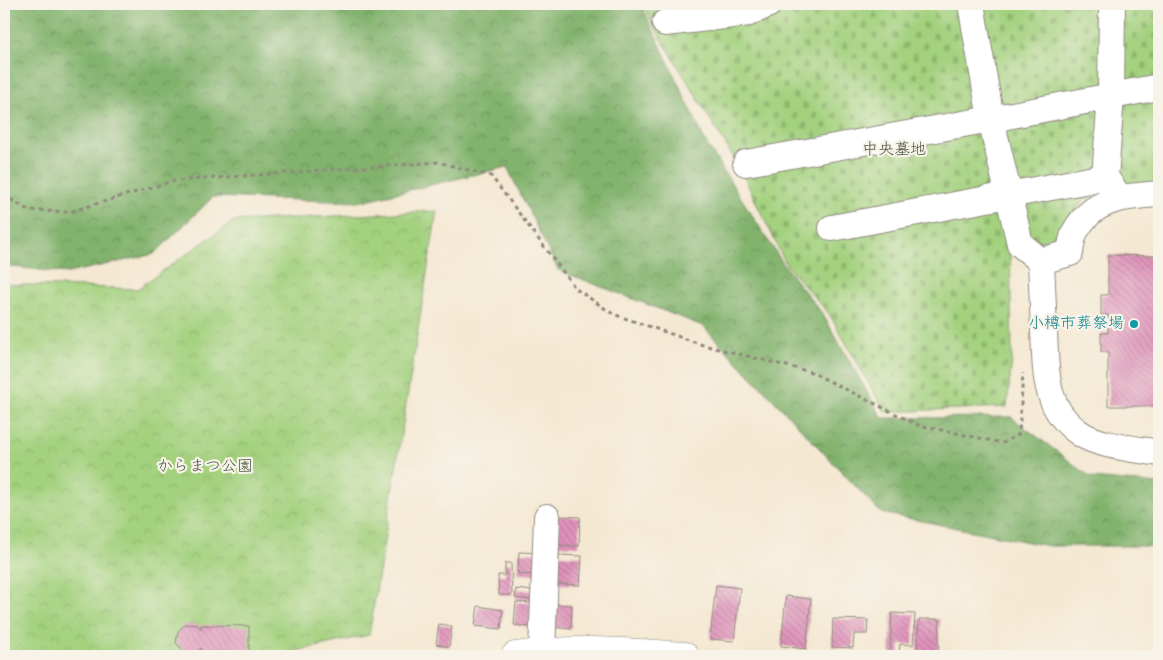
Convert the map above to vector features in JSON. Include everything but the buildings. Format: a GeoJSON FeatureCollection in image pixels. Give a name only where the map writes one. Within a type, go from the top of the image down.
{"type":"FeatureCollection","features":[{"type":"Feature","properties":{"kind":"main road"},"geometry":{"type":"LineString","coordinates":[[529,654],[600,650],[685,656]]}},
{"type":"Feature","properties":{"kind":"street"},"geometry":{"type":"LineString","coordinates":[[665,23],[750,12],[768,4]]}},
{"type":"Feature","properties":{"kind":"street"},"geometry":{"type":"LineString","coordinates":[[971,4],[991,119],[1020,244],[1042,261]]}},
{"type":"Feature","properties":{"kind":"street"},"geometry":{"type":"LineString","coordinates":[[1042,261],[1070,253],[1075,231],[1112,187],[1112,4]]}},
{"type":"Feature","properties":{"kind":"street"},"geometry":{"type":"LineString","coordinates":[[746,163],[1159,87]]}},
{"type":"Feature","properties":{"kind":"street"},"geometry":{"type":"LineString","coordinates":[[832,228],[1009,196],[1112,187],[1159,194]]}},
{"type":"Feature","properties":{"kind":"street"},"geometry":{"type":"LineString","coordinates":[[1042,261],[1046,368],[1054,404],[1064,420],[1082,435],[1110,445],[1159,453]]}},
{"type":"Feature","properties":{"kind":"street"},"geometry":{"type":"LineString","coordinates":[[529,654],[547,517]]}},
{"type":"Feature","properties":{"kind":"path"},"geometry":{"type":"LineString","coordinates":[[4,195],[28,210],[70,212],[173,180],[438,162],[491,176],[576,289],[613,314],[703,346],[811,372],[918,425],[1003,443],[1019,434],[1023,363],[1046,368]]}},
{"type":"Feature","properties":{"kind":"green space"},"geometry":{"type":"Polygon","coordinates":[[[4,4],[641,4],[707,145],[786,268],[822,313],[882,418],[1011,417],[1092,478],[1159,484],[1159,546],[1049,546],[881,513],[703,326],[558,270],[507,167],[358,202],[213,197],[154,254],[68,273],[4,266],[4,4]]]}},
{"type":"Feature","properties":{"kind":"green space","name":"中央墓地"},"geometry":{"type":"Polygon","coordinates":[[[643,4],[1159,4],[1159,181],[1123,186],[1083,200],[1057,241],[1010,240],[1012,359],[1007,407],[885,412],[830,315],[787,266],[738,165],[655,28],[643,4]]]}},
{"type":"Feature","properties":{"kind":"green space","name":"からまつ公園"},"geometry":{"type":"Polygon","coordinates":[[[437,211],[369,635],[273,656],[4,656],[4,284],[137,289],[234,221],[437,211]]]}},
{"type":"Feature","properties":{"kind":"place","name":"小樽市葬祭場"},"geometry":{"type":"Point","coordinates":[1134,324]}}]}
